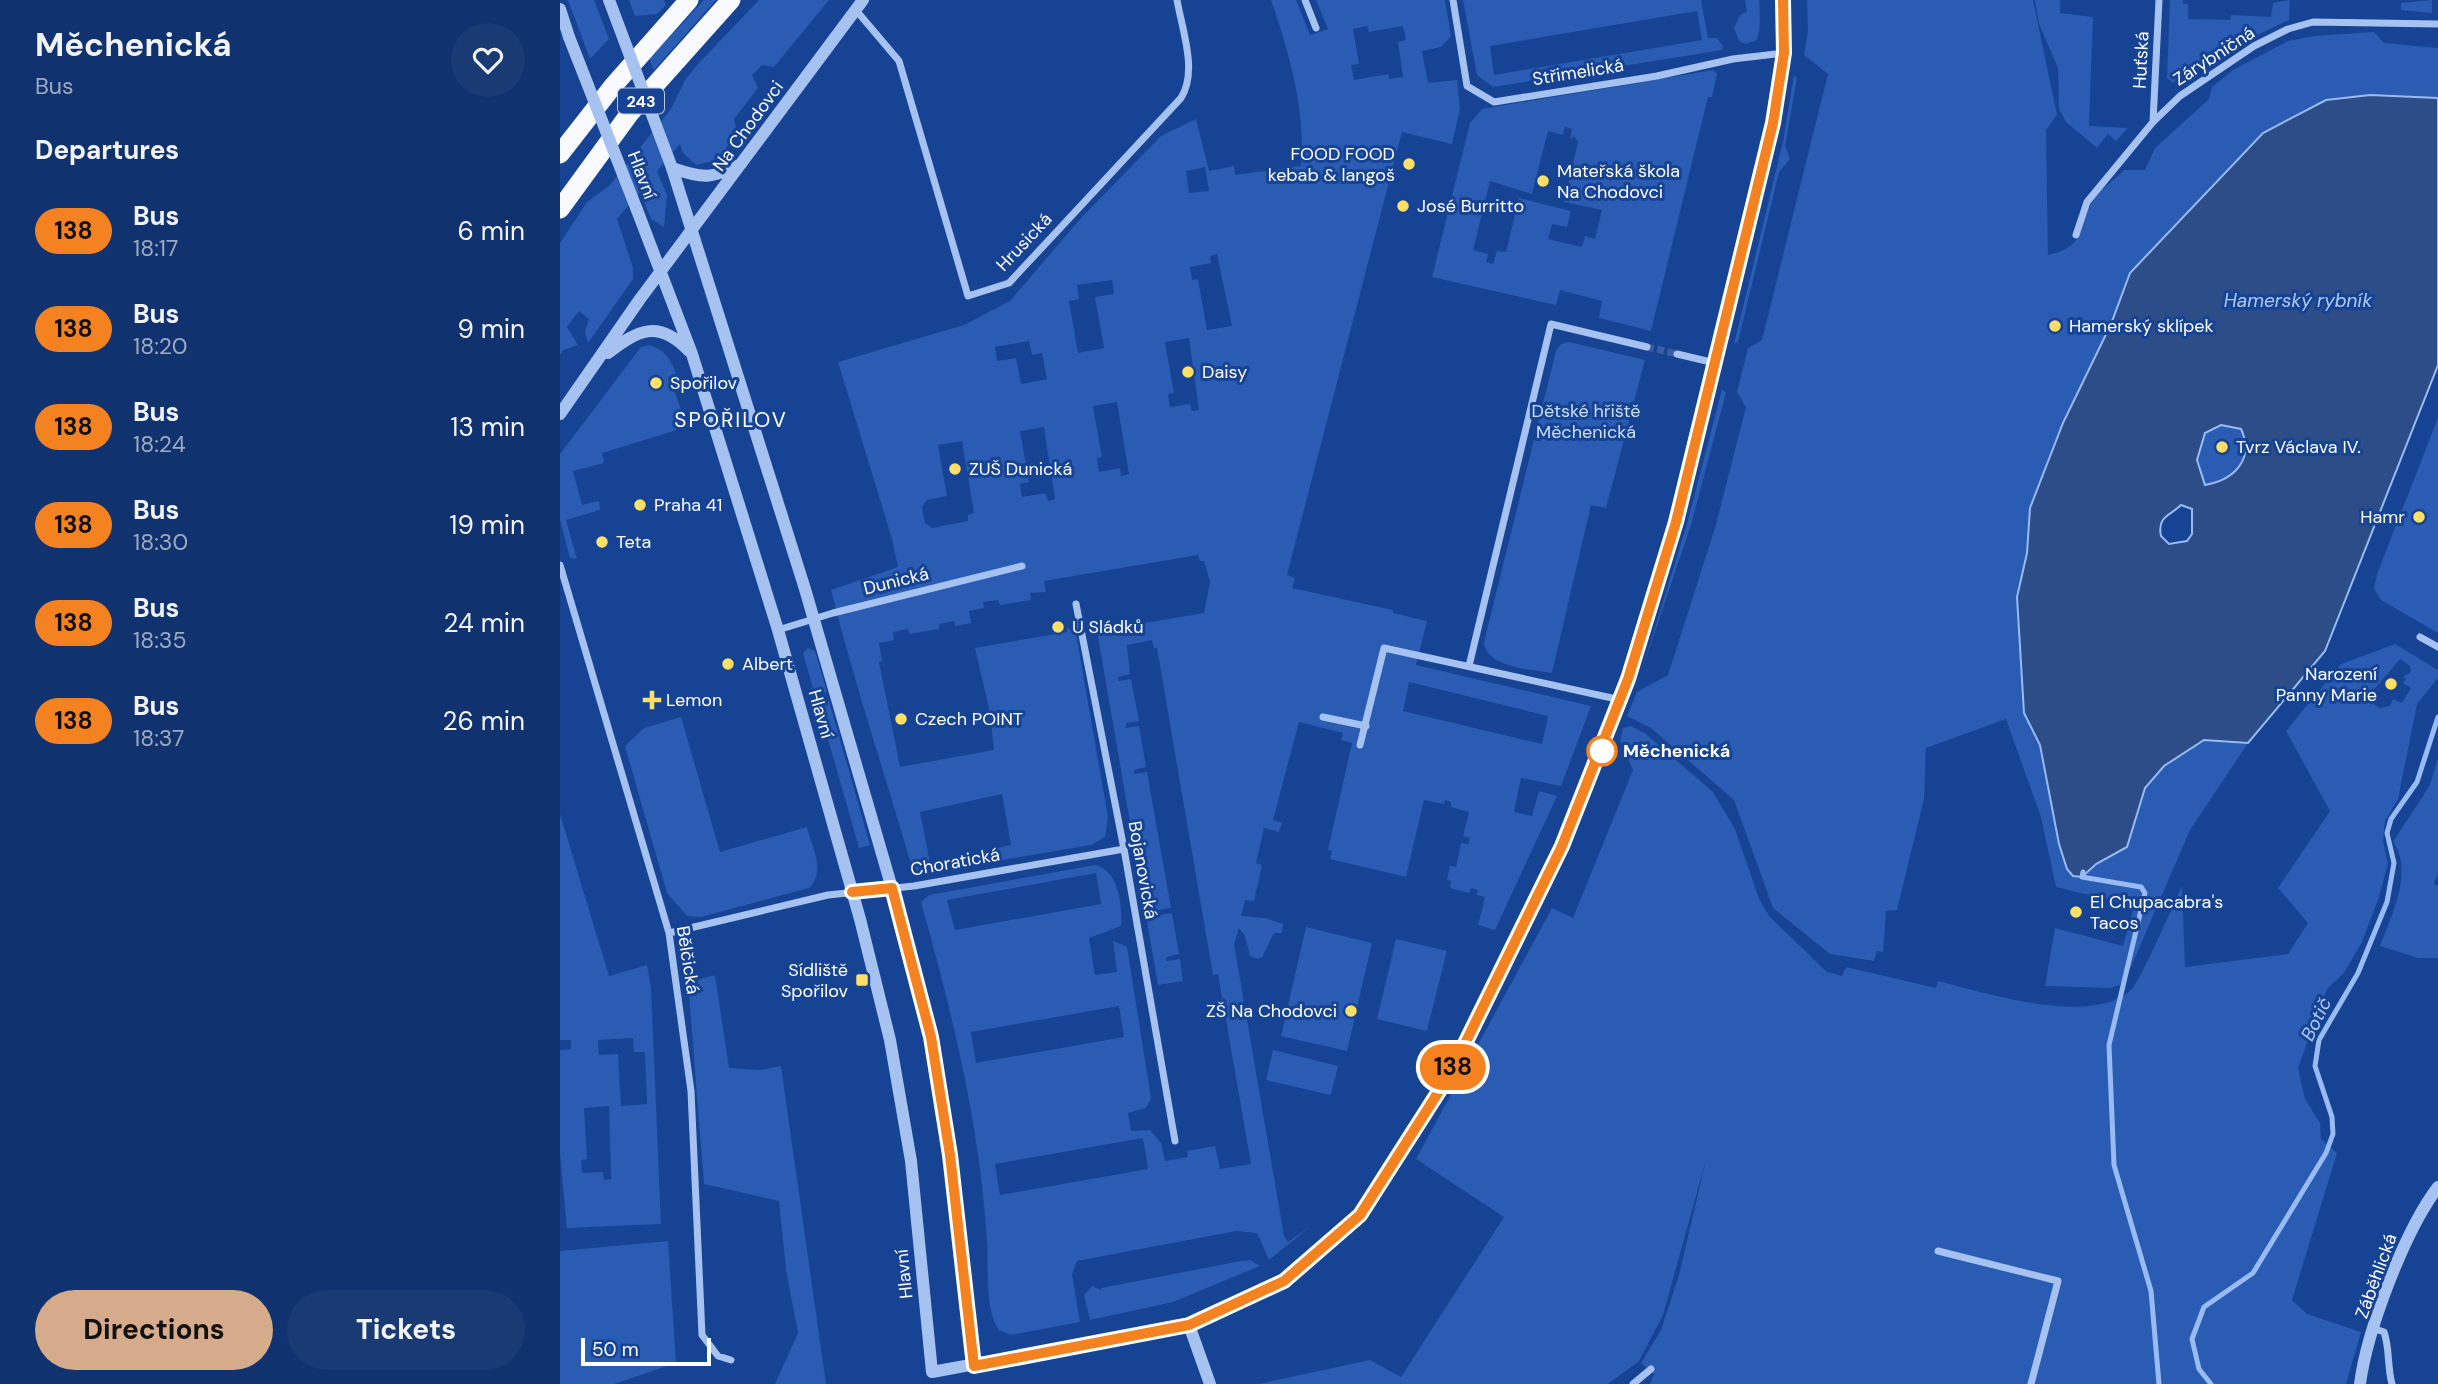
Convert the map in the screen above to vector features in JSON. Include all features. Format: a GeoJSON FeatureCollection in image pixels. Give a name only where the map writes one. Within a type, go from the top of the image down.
{"type":"FeatureCollection","features":[{"type":"Feature","properties":{"kind":"highway","name":"243"},"geometry":{"type":"LineString","coordinates":[[560,154],[621,77],[689,0]]}},
{"type":"Feature","properties":{"kind":"highway","name":"243"},"geometry":{"type":"LineString","coordinates":[[560,209],[630,113],[731,0]]}},
{"type":"Feature","properties":{"kind":"street","name":"Hlavní"},"geometry":{"type":"LineString","coordinates":[[609,0],[672,168],[813,619],[892,888],[931,1037],[950,1155],[974,1366]]}},
{"type":"Feature","properties":{"kind":"street","name":"Hrusická"},"geometry":{"type":"LineString","coordinates":[[859,4],[899,61],[968,296],[1009,283],[1181,98],[1189,86],[1189,68],[1177,0]]}},
{"type":"Feature","properties":{"kind":"street"},"geometry":{"type":"LineString","coordinates":[[1305,0],[1315,28]]}},
{"type":"Feature","properties":{"kind":"street","name":"Střimelická"},"geometry":{"type":"LineString","coordinates":[[1453,0],[1467,86],[1494,102],[1657,76],[1733,59],[1784,53]]}},
{"type":"Feature","properties":{"kind":"street"},"geometry":{"type":"LineString","coordinates":[[932,1378],[974,1366],[1189,1325],[1284,1281],[1360,1215],[1450,1074],[1552,868],[1621,700],[1676,522],[1773,123],[1784,53],[1783,0]]}},
{"type":"Feature","properties":{"kind":"street","name":"Huťská"},"geometry":{"type":"LineString","coordinates":[[2153,122],[2159,0]]}},
{"type":"Feature","properties":{"kind":"street","name":"Na Chodovci"},"geometry":{"type":"LineString","coordinates":[[560,414],[640,299],[662,274],[859,4]]}},
{"type":"Feature","properties":{"kind":"street","name":"Hlavní"},"geometry":{"type":"LineString","coordinates":[[560,9],[692,354],[778,630],[852,892],[890,1040],[911,1161],[932,1378]]}},
{"type":"Feature","properties":{"kind":"street","name":"Zárybničná"},"geometry":{"type":"LineString","coordinates":[[2076,236],[2087,202],[2143,139],[2153,122],[2180,96],[2254,46],[2297,26],[2339,21],[2438,24]]}},
{"type":"Feature","properties":{"kind":"street"},"geometry":{"type":"LineString","coordinates":[[672,168],[695,176],[716,177],[744,162]]}},
{"type":"Feature","properties":{"kind":"street"},"geometry":{"type":"LineString","coordinates":[[1469,666],[1551,324],[1647,347]]}},
{"type":"Feature","properties":{"kind":"street"},"geometry":{"type":"LineString","coordinates":[[599,359],[630,336],[655,330],[674,338],[692,354]]}},
{"type":"Feature","properties":{"kind":"street"},"geometry":{"type":"LineString","coordinates":[[1677,354],[1715,363]]}},
{"type":"Feature","properties":{"kind":"street","name":"Bělčická"},"geometry":{"type":"LineString","coordinates":[[560,565],[669,933],[691,1091],[702,1335],[718,1356],[731,1360]]}},
{"type":"Feature","properties":{"kind":"street","name":"Dunická"},"geometry":{"type":"LineString","coordinates":[[778,630],[1022,566]]}},
{"type":"Feature","properties":{"kind":"street","name":"Bojanovická"},"geometry":{"type":"LineString","coordinates":[[1076,604],[1124,849],[1175,1142]]}},
{"type":"Feature","properties":{"kind":"street"},"geometry":{"type":"LineString","coordinates":[[2420,637],[2438,647]]}},
{"type":"Feature","properties":{"kind":"street"},"geometry":{"type":"LineString","coordinates":[[1360,745],[1384,648],[1621,700]]}},
{"type":"Feature","properties":{"kind":"street"},"geometry":{"type":"LineString","coordinates":[[1323,717],[1366,726]]}},
{"type":"Feature","properties":{"kind":"street","name":"Choratická"},"geometry":{"type":"LineString","coordinates":[[669,933],[852,892],[892,888],[1124,849]]}},
{"type":"Feature","properties":{"kind":"street","name":"Záběhlická"},"geometry":{"type":"LineString","coordinates":[[2360,1384],[2375,1328],[2407,1241],[2438,1187]]}},
{"type":"Feature","properties":{"kind":"street"},"geometry":{"type":"LineString","coordinates":[[1938,1251],[2058,1281],[2031,1384]]}},
{"type":"Feature","properties":{"kind":"street"},"geometry":{"type":"LineString","coordinates":[[1189,1325],[1210,1384]]}},
{"type":"Feature","properties":{"kind":"street"},"geometry":{"type":"LineString","coordinates":[[2375,1328],[2384,1332],[2388,1344],[2387,1367],[2392,1384]]}},
{"type":"Feature","properties":{"kind":"street"},"geometry":{"type":"LineString","coordinates":[[1633,1384],[1651,1369]]}},
{"type":"Feature","properties":{"kind":"green space"},"geometry":{"type":"Polygon","coordinates":[[[568,0],[594,0],[609,39],[590,59],[568,0]]]}},
{"type":"Feature","properties":{"kind":"green space"},"geometry":{"type":"Polygon","coordinates":[[[629,0],[664,0],[666,5],[657,14],[635,16],[629,0]]]}},
{"type":"Feature","properties":{"kind":"green space"},"geometry":{"type":"Polygon","coordinates":[[[704,0],[716,0],[654,70],[649,59],[704,0]]]}},
{"type":"Feature","properties":{"kind":"green space"},"geometry":{"type":"Polygon","coordinates":[[[759,0],[829,0],[774,67],[762,65],[752,75],[758,88],[734,119],[737,132],[718,160],[696,165],[683,153],[680,144],[657,171],[667,195],[664,227],[651,219],[640,192],[617,219],[633,268],[633,279],[588,343],[585,331],[589,319],[579,311],[567,327],[578,345],[563,350],[560,355],[560,243],[587,202],[610,185],[671,109],[685,80],[697,65],[759,0]]]}},
{"type":"Feature","properties":{"kind":"green space"},"geometry":{"type":"Polygon","coordinates":[[[1271,0],[1296,0],[1310,35],[1328,29],[1316,0],[1445,0],[1451,36],[1441,47],[1422,51],[1428,83],[1457,80],[1460,109],[1452,144],[1402,132],[1287,575],[1295,578],[1292,588],[1393,610],[1393,613],[1427,621],[1416,665],[1591,706],[1561,786],[1521,778],[1514,812],[1532,816],[1539,791],[1557,796],[1495,930],[1478,925],[1485,897],[1477,895],[1478,890],[1471,888],[1469,893],[1450,888],[1451,881],[1447,880],[1450,866],[1456,867],[1461,843],[1468,844],[1470,838],[1463,836],[1469,812],[1451,807],[1451,802],[1445,800],[1444,804],[1424,800],[1406,877],[1330,859],[1332,851],[1328,850],[1352,743],[1341,740],[1343,733],[1299,722],[1273,820],[1282,823],[1279,832],[1264,828],[1256,863],[1262,865],[1254,901],[1245,900],[1241,916],[1265,918],[1283,924],[1282,933],[1274,933],[1262,957],[1258,959],[1250,956],[1245,936],[1239,928],[1234,944],[1284,1236],[1288,1242],[1311,1226],[1269,1260],[1257,1233],[1236,1231],[1077,1261],[1072,1274],[1080,1322],[1011,1335],[999,1330],[991,1310],[983,1198],[971,1112],[954,1027],[921,902],[929,895],[1095,865],[1103,868],[1109,873],[1117,889],[1121,926],[1089,938],[1095,975],[1117,972],[1113,941],[1127,947],[1151,1098],[1146,1108],[1128,1113],[1131,1131],[1150,1130],[1161,1143],[1165,1161],[1188,1157],[1187,1151],[1215,1146],[1220,1169],[1251,1164],[1218,974],[1213,975],[1157,648],[1154,648],[1152,640],[1127,645],[1130,674],[1118,677],[1119,681],[1131,679],[1139,721],[1126,723],[1126,728],[1139,726],[1146,767],[1134,770],[1134,774],[1147,772],[1171,908],[1158,910],[1159,915],[1172,913],[1179,954],[1166,957],[1167,961],[1180,959],[1183,981],[1158,985],[1097,631],[1204,613],[1210,582],[1204,561],[1200,561],[1198,555],[1044,581],[1046,592],[1030,593],[1031,600],[1000,605],[998,600],[983,602],[984,608],[969,611],[971,623],[955,626],[954,621],[939,624],[939,629],[909,634],[908,629],[893,632],[894,640],[879,643],[882,661],[879,662],[900,767],[994,750],[990,713],[975,648],[1067,632],[1067,627],[1076,634],[1108,817],[1105,837],[1091,845],[914,875],[831,590],[898,567],[892,539],[838,362],[964,325],[1010,301],[1081,218],[1161,136],[1196,119],[1209,171],[1234,166],[1235,175],[1301,166],[1301,124],[1295,82],[1271,0]],[[1367,26],[1353,29],[1359,64],[1351,65],[1354,80],[1388,74],[1389,79],[1403,77],[1398,42],[1406,40],[1403,26],[1369,32],[1367,26]],[[1205,167],[1186,171],[1189,193],[1209,191],[1205,167]],[[1217,254],[1210,256],[1211,263],[1190,267],[1192,280],[1198,279],[1207,330],[1232,326],[1217,254]],[[1112,280],[1077,285],[1079,299],[1069,301],[1078,353],[1104,348],[1095,297],[1114,294],[1112,280]],[[1189,338],[1165,342],[1174,393],[1168,394],[1170,407],[1190,404],[1192,411],[1199,410],[1189,338]],[[1029,341],[995,347],[997,361],[1016,358],[1021,384],[1047,379],[1042,353],[1032,355],[1029,341]],[[1117,402],[1093,406],[1102,457],[1097,458],[1099,472],[1120,468],[1121,476],[1129,474],[1117,402]],[[1044,427],[1020,431],[1029,482],[1020,484],[1022,497],[1046,493],[1048,501],[1055,499],[1044,427]],[[962,441],[938,445],[947,496],[927,500],[922,507],[925,523],[932,528],[968,521],[968,515],[974,513],[962,441]],[[1409,682],[1403,711],[1542,744],[1548,716],[1409,682]],[[1002,794],[920,812],[930,862],[1011,845],[1002,794]],[[1096,873],[947,900],[955,930],[1101,904],[1096,873]],[[1119,1006],[971,1032],[976,1063],[1124,1037],[1119,1006]],[[1143,1138],[995,1164],[1000,1195],[1148,1169],[1143,1138]]]}},
{"type":"Feature","properties":{"kind":"green space"},"geometry":{"type":"Polygon","coordinates":[[[1463,0],[1701,0],[1708,38],[1717,38],[1723,46],[1722,50],[1493,87],[1477,75],[1463,0]],[[1697,11],[1490,46],[1494,75],[1702,40],[1697,11]]]}},
{"type":"Feature","properties":{"kind":"green space"},"geometry":{"type":"Polygon","coordinates":[[[1745,0],[1759,0],[1760,15],[1757,40],[1746,44],[1739,41],[1734,28],[1740,15],[1747,12],[1745,0]]]}},
{"type":"Feature","properties":{"kind":"green space"},"geometry":{"type":"Polygon","coordinates":[[[1807,0],[2033,0],[2057,115],[2046,130],[2048,255],[2061,251],[2076,240],[2096,196],[2124,170],[2145,170],[2155,148],[2209,99],[2212,87],[2233,70],[2288,41],[2314,36],[2374,32],[2384,43],[2438,48],[2438,98],[2405,97],[2263,133],[2130,273],[2111,324],[2063,423],[2030,508],[2024,713],[2040,745],[2059,844],[2072,876],[2082,877],[2096,864],[2127,847],[2145,788],[2164,766],[2204,740],[2248,743],[2190,830],[2131,967],[2120,985],[2111,988],[2045,986],[2055,928],[2123,946],[2134,906],[2056,887],[2041,817],[2006,719],[1926,748],[1924,799],[1897,910],[1886,911],[1883,952],[1877,951],[1874,961],[1830,954],[1773,908],[1734,800],[1651,728],[1627,716],[1637,692],[1668,675],[1715,528],[1746,407],[1737,392],[1748,348],[1762,340],[1828,74],[1804,55],[1808,31],[1807,0]]]}},
{"type":"Feature","properties":{"kind":"green space"},"geometry":{"type":"Polygon","coordinates":[[[2035,0],[2060,0],[2060,13],[2093,17],[2089,126],[2128,128],[2116,141],[2108,134],[2097,148],[2066,122],[2059,109],[2058,68],[2039,24],[2035,0]]]}},
{"type":"Feature","properties":{"kind":"green space"},"geometry":{"type":"Polygon","coordinates":[[[2170,0],[2183,0],[2183,4],[2188,4],[2188,19],[2230,20],[2231,15],[2271,17],[2273,3],[2290,0],[2289,20],[2217,54],[2173,83],[2167,78],[2170,0]]]}},
{"type":"Feature","properties":{"kind":"green space"},"geometry":{"type":"Polygon","coordinates":[[[2432,0],[2432,13],[2401,10],[2401,3],[2432,0]]]}},
{"type":"Feature","properties":{"kind":"green space"},"geometry":{"type":"Polygon","coordinates":[[[1713,70],[1717,74],[1712,97],[1708,97],[1651,331],[1599,318],[1602,301],[1560,290],[1556,305],[1432,277],[1470,123],[1482,109],[1713,70]],[[1565,127],[1563,135],[1548,131],[1532,194],[1490,181],[1473,250],[1488,254],[1486,262],[1493,264],[1497,251],[1506,252],[1519,198],[1571,211],[1567,227],[1552,224],[1548,239],[1582,247],[1585,236],[1595,239],[1602,210],[1564,202],[1578,142],[1574,136],[1570,140],[1572,129],[1565,127]]]}},
{"type":"Feature","properties":{"kind":"green space"},"geometry":{"type":"Polygon","coordinates":[[[1794,75],[1797,78],[1785,146],[1790,159],[1779,172],[1738,342],[1734,344],[1783,142],[1794,75]]]}},
{"type":"Feature","properties":{"kind":"green space","name":"Dětské hřiště Měchenická"},"geometry":{"type":"Polygon","coordinates":[[[1569,342],[1645,360],[1606,508],[1591,505],[1552,673],[1501,662],[1487,651],[1484,642],[1556,351],[1561,344],[1569,342]]]}},
{"type":"Feature","properties":{"kind":"green space"},"geometry":{"type":"Polygon","coordinates":[[[650,345],[666,355],[674,369],[679,381],[672,384],[687,427],[602,453],[604,463],[573,471],[582,505],[599,501],[600,510],[566,520],[577,559],[570,558],[560,520],[560,454],[641,347],[650,345]]]}},
{"type":"Feature","properties":{"kind":"green space"},"geometry":{"type":"Polygon","coordinates":[[[1722,389],[1726,393],[1691,525],[1642,670],[1687,524],[1722,389]]]}},
{"type":"Feature","properties":{"kind":"green space","name":"Hamr"},"geometry":{"type":"Polygon","coordinates":[[[2438,418],[2438,633],[2381,600],[2374,589],[2377,574],[2438,418]]]}},
{"type":"Feature","properties":{"kind":"green space"},"geometry":{"type":"Polygon","coordinates":[[[2221,425],[2241,429],[2245,440],[2243,459],[2225,479],[2205,486],[2197,460],[2205,433],[2221,425]]]}},
{"type":"Feature","properties":{"kind":"green space"},"geometry":{"type":"Polygon","coordinates":[[[2395,644],[2438,670],[2438,678],[2417,704],[2398,799],[2385,821],[2383,841],[2388,864],[2378,900],[2362,942],[2344,973],[2327,989],[2298,1068],[2305,1099],[2320,1123],[2321,1139],[2337,1153],[2292,1300],[2307,1314],[2361,1332],[2346,1384],[1650,1384],[1654,1374],[1641,1363],[1661,1330],[1679,1275],[1706,1160],[1663,1315],[1639,1361],[1608,1384],[1259,1384],[1370,1360],[1401,1377],[1504,1217],[1416,1159],[1552,908],[1573,918],[1633,770],[1620,741],[1623,728],[1631,726],[1646,734],[1713,792],[1735,829],[1759,899],[1769,916],[1827,972],[1842,976],[1846,967],[1936,988],[1938,981],[2037,1004],[2089,1006],[2112,1001],[2135,985],[2182,886],[2185,967],[2288,954],[2308,923],[2278,888],[2330,811],[2286,731],[2341,664],[2395,644]],[[2400,659],[2371,693],[2372,703],[2380,708],[2390,706],[2393,699],[2402,703],[2411,688],[2403,683],[2406,679],[2403,677],[2411,672],[2410,666],[2400,659]]]}},
{"type":"Feature","properties":{"kind":"green space"},"geometry":{"type":"Polygon","coordinates":[[[808,648],[815,651],[827,692],[815,695],[803,653],[808,648]]]}},
{"type":"Feature","properties":{"kind":"green space"},"geometry":{"type":"Polygon","coordinates":[[[829,701],[870,845],[859,848],[818,704],[829,701]]]}},
{"type":"Feature","properties":{"kind":"green space"},"geometry":{"type":"Polygon","coordinates":[[[681,717],[720,852],[807,827],[817,867],[817,875],[809,888],[701,917],[687,916],[667,893],[625,746],[644,728],[681,717]]]}},
{"type":"Feature","properties":{"kind":"green space"},"geometry":{"type":"Polygon","coordinates":[[[2438,758],[2438,873],[2434,884],[2438,886],[2438,958],[2418,958],[2380,946],[2401,880],[2399,854],[2393,842],[2430,785],[2438,758]]]}},
{"type":"Feature","properties":{"kind":"green space"},"geometry":{"type":"Polygon","coordinates":[[[560,814],[609,976],[647,965],[651,988],[661,1224],[567,1228],[560,1154],[560,1050],[571,1049],[571,1040],[560,1040],[560,814]],[[633,1038],[598,1040],[599,1055],[618,1054],[621,1106],[647,1104],[645,1052],[634,1052],[633,1038]],[[609,1106],[584,1108],[587,1159],[581,1160],[582,1173],[603,1172],[604,1180],[611,1179],[609,1106]]]}},
{"type":"Feature","properties":{"kind":"green space"},"geometry":{"type":"Polygon","coordinates":[[[1306,927],[1372,943],[1347,1051],[1281,1036],[1306,927]]]}},
{"type":"Feature","properties":{"kind":"green space"},"geometry":{"type":"Polygon","coordinates":[[[1396,939],[1447,951],[1427,1031],[1377,1019],[1396,939]]]}},
{"type":"Feature","properties":{"kind":"green space"},"geometry":{"type":"Polygon","coordinates":[[[715,975],[729,1068],[761,1070],[781,1066],[826,1384],[775,1384],[798,1333],[786,1270],[779,1201],[704,1184],[688,982],[715,975]]]}},
{"type":"Feature","properties":{"kind":"green space"},"geometry":{"type":"Polygon","coordinates":[[[1273,1050],[1338,1066],[1331,1095],[1266,1080],[1273,1050]]]}},
{"type":"Feature","properties":{"kind":"green space"},"geometry":{"type":"Polygon","coordinates":[[[668,1241],[676,1363],[614,1384],[560,1384],[560,1251],[668,1241]]]}},
{"type":"Feature","properties":{"kind":"green space"},"geometry":{"type":"Polygon","coordinates":[[[1250,1260],[1260,1266],[1173,1302],[1090,1320],[1084,1295],[1092,1286],[1101,1290],[1250,1260]]]}},
{"type":"Feature","properties":{"kind":"water","name":"Hamerský rybník"},"geometry":{"type":"Polygon","coordinates":[[[2370,95],[2438,98],[2438,365],[2325,651],[2248,743],[2204,740],[2164,766],[2145,788],[2127,847],[2096,864],[2082,877],[2073,876],[2067,869],[2059,844],[2040,745],[2024,713],[2017,597],[2027,553],[2030,508],[2063,423],[2111,324],[2130,273],[2263,133],[2326,100],[2370,95]],[[2221,425],[2205,433],[2197,460],[2205,485],[2233,473],[2243,459],[2245,440],[2241,429],[2221,425]],[[2181,505],[2165,517],[2161,524],[2161,536],[2169,544],[2187,541],[2192,534],[2192,509],[2181,505]]]}},
{"type":"Feature","properties":{"kind":"waterway","name":"Botič"},"geometry":{"type":"LineString","coordinates":[[2211,1384],[2199,1369],[2192,1339],[2204,1307],[2253,1273],[2326,1153],[2333,1134],[2332,1117],[2315,1066],[2319,1040],[2358,973],[2387,902],[2394,863],[2387,833],[2391,819],[2417,782],[2438,717]]}},
{"type":"Feature","properties":{"kind":"waterway"},"geometry":{"type":"LineString","coordinates":[[2083,872],[2082,877],[2141,887],[2145,893],[2109,1045],[2114,1165],[2151,1291],[2159,1384]]}},
{"type":"Feature","properties":{"kind":"tunnel"},"geometry":{"type":"LineString","coordinates":[[1647,347],[1677,354]]}},
{"type":"Feature","properties":{"kind":"bus line","name":"138"},"geometry":{"type":"LineString","coordinates":[[852,892],[892,888],[931,1037],[950,1155],[974,1366],[1189,1325],[1231,1308],[1284,1281],[1360,1215],[1450,1074],[1552,868],[1616,715],[1676,522],[1773,123],[1784,53],[1783,0]]}},
{"type":"Feature","properties":{"kind":"place","name":"FOOD FOOD kebab & langoš"},"geometry":{"type":"Point","coordinates":[1409,164]}},
{"type":"Feature","properties":{"kind":"place","name":"Mateřská škola Na Chodovci"},"geometry":{"type":"Point","coordinates":[1543,181]}},
{"type":"Feature","properties":{"kind":"place","name":"José Burritto"},"geometry":{"type":"Point","coordinates":[1403,206]}},
{"type":"Feature","properties":{"kind":"place","name":"Hamerský sklípek"},"geometry":{"type":"Point","coordinates":[2055,326]}},
{"type":"Feature","properties":{"kind":"place","name":"Daisy"},"geometry":{"type":"Point","coordinates":[1188,372]}},
{"type":"Feature","properties":{"kind":"place","name":"Spořilov"},"geometry":{"type":"Point","coordinates":[656,383]}},
{"type":"Feature","properties":{"kind":"place","name":"Tvrz Václava IV."},"geometry":{"type":"Point","coordinates":[2222,447]}},
{"type":"Feature","properties":{"kind":"place","name":"ZUŠ Dunická"},"geometry":{"type":"Point","coordinates":[955,469]}},
{"type":"Feature","properties":{"kind":"place","name":"Praha 41"},"geometry":{"type":"Point","coordinates":[640,505]}},
{"type":"Feature","properties":{"kind":"place","name":"Hamr"},"geometry":{"type":"Point","coordinates":[2419,517]}},
{"type":"Feature","properties":{"kind":"place","name":"Teta"},"geometry":{"type":"Point","coordinates":[602,542]}},
{"type":"Feature","properties":{"kind":"place","name":"U Sládků"},"geometry":{"type":"Point","coordinates":[1058,627]}},
{"type":"Feature","properties":{"kind":"place","name":"Albert"},"geometry":{"type":"Point","coordinates":[728,664]}},
{"type":"Feature","properties":{"kind":"place","name":"Narození Panny Marie"},"geometry":{"type":"Point","coordinates":[2391,684]}},
{"type":"Feature","properties":{"kind":"place","name":"Lemon"},"geometry":{"type":"Point","coordinates":[652,700]}},
{"type":"Feature","properties":{"kind":"place","name":"Czech POINT"},"geometry":{"type":"Point","coordinates":[901,719]}},
{"type":"Feature","properties":{"kind":"place","name":"Měchenická"},"geometry":{"type":"Point","coordinates":[1602,751]}},
{"type":"Feature","properties":{"kind":"place","name":"El Chupacabra's Tacos"},"geometry":{"type":"Point","coordinates":[2076,912]}},
{"type":"Feature","properties":{"kind":"place","name":"Sídliště Spořilov"},"geometry":{"type":"Point","coordinates":[862,980]}},
{"type":"Feature","properties":{"kind":"place","name":"ZŠ Na Chodovci"},"geometry":{"type":"Point","coordinates":[1351,1011]}},
{"type":"Feature","properties":{"kind":"district","name":"SPOŘILOV"},"geometry":{"type":"Point","coordinates":[731,420]}}]}
